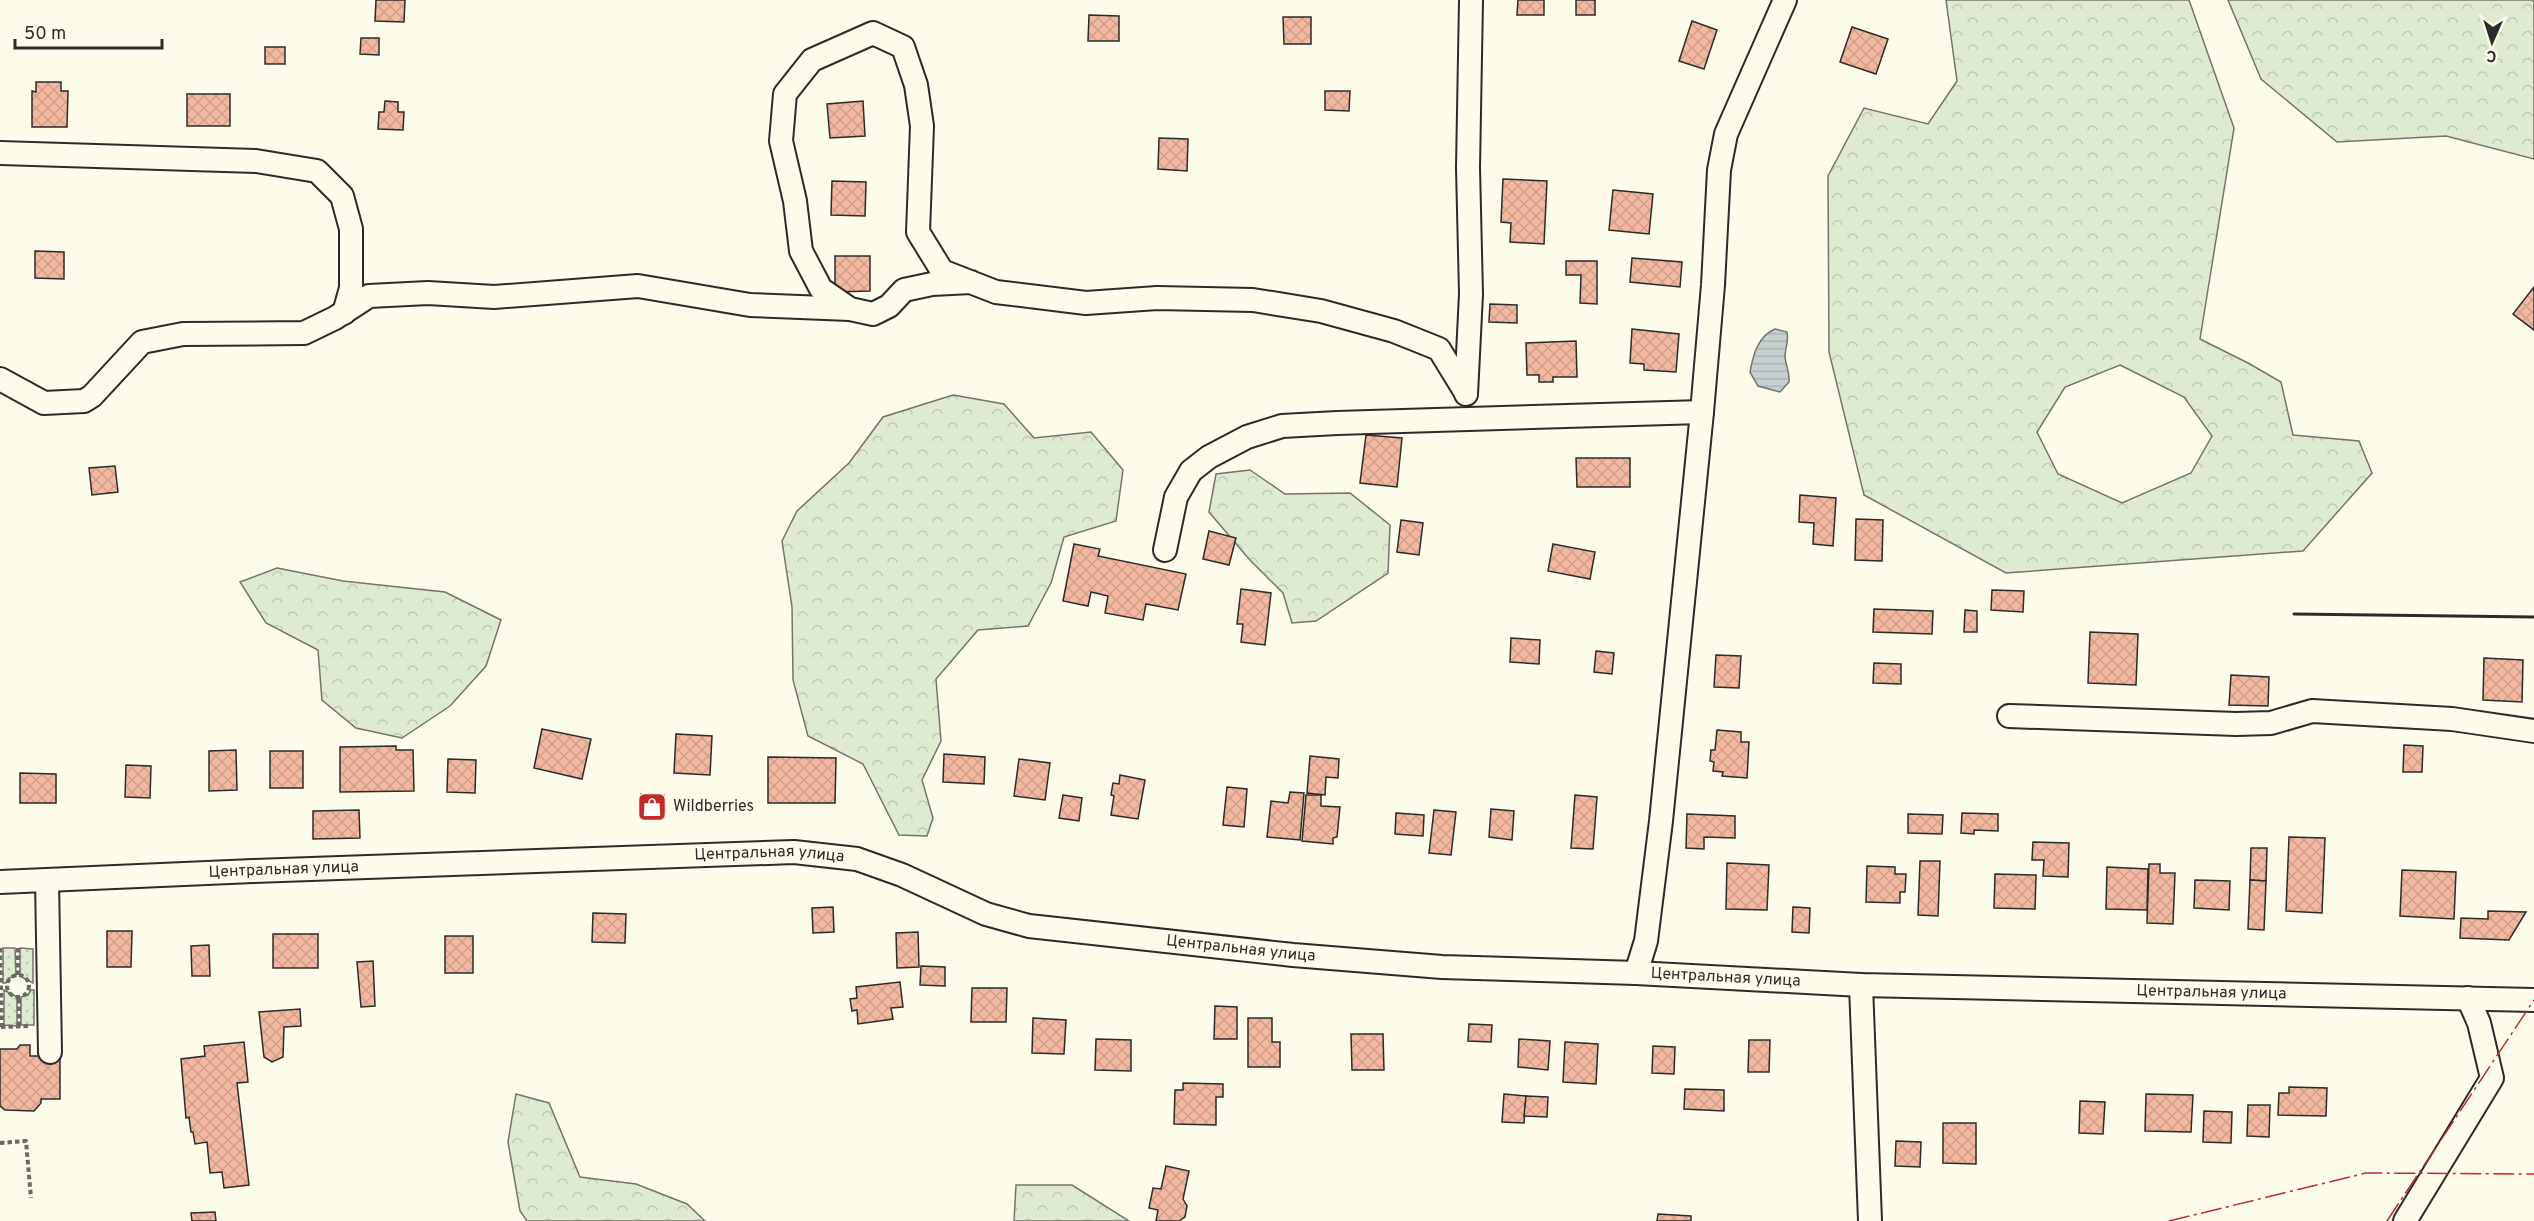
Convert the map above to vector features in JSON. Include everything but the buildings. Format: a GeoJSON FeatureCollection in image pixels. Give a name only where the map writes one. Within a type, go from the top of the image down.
{"type":"FeatureCollection","features":[{"type":"Feature","properties":{"kind":"street"},"geometry":{"type":"LineString","coordinates":[[1465,420],[1471,294],[1468,168],[1471,0]]}},
{"type":"Feature","properties":{"kind":"street"},"geometry":{"type":"LineString","coordinates":[[1636,973],[1646,942],[1702,412],[1713,285],[1719,170],[1726,134],[1785,0]]}},
{"type":"Feature","properties":{"kind":"street"},"geometry":{"type":"LineString","coordinates":[[850,309],[821,289],[801,251],[795,201],[781,141],[785,94],[812,60],[873,33],[903,47],[916,85],[922,126],[918,232],[942,271],[996,292],[1086,303],[1157,298],[1253,300],[1322,310],[1394,331],[1438,349],[1466,393]]}},
{"type":"Feature","properties":{"kind":"street"},"geometry":{"type":"LineString","coordinates":[[0,153],[256,161],[317,171],[342,195],[351,229],[351,288],[344,313]]}},
{"type":"Feature","properties":{"kind":"street"},"geometry":{"type":"LineString","coordinates":[[0,379],[44,403],[84,400],[92,396],[142,342],[183,334],[304,333],[344,313],[369,296],[428,293],[494,297],[638,286],[750,304],[850,309],[873,314],[889,306],[904,290],[932,284],[972,282]]}},
{"type":"Feature","properties":{"kind":"street"},"geometry":{"type":"LineString","coordinates":[[1165,550],[1176,498],[1191,471],[1209,457],[1247,437],[1282,426],[1702,412]]}},
{"type":"Feature","properties":{"kind":"street"},"geometry":{"type":"LineString","coordinates":[[2009,716],[2236,724],[2271,723],[2312,711],[2452,719],[2534,731]]}},
{"type":"Feature","properties":{"kind":"street","name":"Центральная улица"},"geometry":{"type":"LineString","coordinates":[[0,882],[265,870],[794,852],[857,859],[902,875],[986,914],[1029,926],[1293,955],[1442,967],[1636,973],[1861,985],[2532,998]]}},
{"type":"Feature","properties":{"kind":"street"},"geometry":{"type":"LineString","coordinates":[[47,880],[50,1052]]}},
{"type":"Feature","properties":{"kind":"street"},"geometry":{"type":"LineString","coordinates":[[1861,985],[1870,1221]]}},
{"type":"Feature","properties":{"kind":"street"},"geometry":{"type":"LineString","coordinates":[[2405,1221],[2492,1078],[2479,1023],[2468,998]]}},
{"type":"Feature","properties":{"kind":"path"},"geometry":{"type":"LineString","coordinates":[[0,948],[1,1027],[36,1026]]}},
{"type":"Feature","properties":{"kind":"path"},"geometry":{"type":"LineString","coordinates":[[18,948],[18,977]]}},
{"type":"Feature","properties":{"kind":"path"},"geometry":{"type":"LineString","coordinates":[[18,977],[27,980],[30,990],[19,996],[12,996],[8,987],[10,979],[18,977]]}},
{"type":"Feature","properties":{"kind":"path"},"geometry":{"type":"LineString","coordinates":[[1,987],[8,987]]}},
{"type":"Feature","properties":{"kind":"path"},"geometry":{"type":"LineString","coordinates":[[19,996],[19,1026]]}},
{"type":"Feature","properties":{"kind":"path"},"geometry":{"type":"LineString","coordinates":[[0,1143],[26,1141],[31,1198]]}},
{"type":"Feature","properties":{"kind":"green space"},"geometry":{"type":"Polygon","coordinates":[[[1946,0],[2189,0],[2234,128],[2200,339],[2281,382],[2293,435],[2359,441],[2372,473],[2303,551],[2006,573],[1864,495],[1829,352],[1828,176],[1864,108],[1928,124],[1957,81],[1946,0]],[[2120,365],[2065,387],[2037,432],[2058,474],[2122,503],[2191,473],[2212,436],[2184,397],[2120,365]]]}},
{"type":"Feature","properties":{"kind":"green space"},"geometry":{"type":"Polygon","coordinates":[[[2228,0],[2532,0],[2534,2],[2534,159],[2446,136],[2337,142],[2261,79],[2228,0]]]}},
{"type":"Feature","properties":{"kind":"green space"},"geometry":{"type":"Polygon","coordinates":[[[953,395],[1004,404],[1034,438],[1091,432],[1123,470],[1116,521],[1064,537],[1051,583],[1028,626],[978,630],[936,679],[941,741],[922,780],[933,818],[927,836],[899,835],[863,764],[808,736],[793,680],[792,607],[782,541],[797,511],[849,463],[883,417],[953,395]]]}},
{"type":"Feature","properties":{"kind":"green space"},"geometry":{"type":"Polygon","coordinates":[[[1250,470],[1285,494],[1350,493],[1390,525],[1388,573],[1316,621],[1292,623],[1283,593],[1249,559],[1209,512],[1216,474],[1250,470]]]}},
{"type":"Feature","properties":{"kind":"green space"},"geometry":{"type":"Polygon","coordinates":[[[277,568],[343,581],[445,592],[501,620],[486,666],[450,706],[402,738],[356,728],[322,700],[318,650],[266,623],[240,582],[277,568]]]}},
{"type":"Feature","properties":{"kind":"green space"},"geometry":{"type":"Polygon","coordinates":[[[3,948],[15,948],[16,976],[9,978],[6,983],[3,983],[3,948]]]}},
{"type":"Feature","properties":{"kind":"green space"},"geometry":{"type":"Polygon","coordinates":[[[20,948],[33,949],[33,983],[20,976],[20,948]]]}},
{"type":"Feature","properties":{"kind":"green space"},"geometry":{"type":"Polygon","coordinates":[[[4,990],[17,997],[17,1026],[4,1025],[4,990]]]}},
{"type":"Feature","properties":{"kind":"green space"},"geometry":{"type":"Polygon","coordinates":[[[31,990],[34,990],[34,1025],[21,1025],[21,997],[28,995],[31,990]]]}},
{"type":"Feature","properties":{"kind":"green space"},"geometry":{"type":"Polygon","coordinates":[[[516,1094],[549,1103],[580,1177],[636,1184],[687,1204],[705,1221],[527,1221],[520,1211],[508,1142],[516,1094]]]}},
{"type":"Feature","properties":{"kind":"green space"},"geometry":{"type":"Polygon","coordinates":[[[1016,1185],[1072,1185],[1129,1221],[1014,1221],[1016,1185]]]}},
{"type":"Feature","properties":{"kind":"shaded area"},"geometry":{"type":"Polygon","coordinates":[[[1775,329],[1787,332],[1785,357],[1789,382],[1780,392],[1758,386],[1750,372],[1760,341],[1775,329]]]}},
{"type":"Feature","properties":{"kind":"wall"},"geometry":{"type":"LineString","coordinates":[[2294,614],[2534,617]]}},
{"type":"Feature","properties":{"kind":"power"},"geometry":{"type":"LineString","coordinates":[[2387,1221],[2534,1000]]}},
{"type":"Feature","properties":{"kind":"power"},"geometry":{"type":"LineString","coordinates":[[2169,1221],[2366,1173],[2534,1174]]}},
{"type":"Feature","properties":{"kind":"place","name":"Wildberries"},"geometry":{"type":"Point","coordinates":[652,807]}}]}
